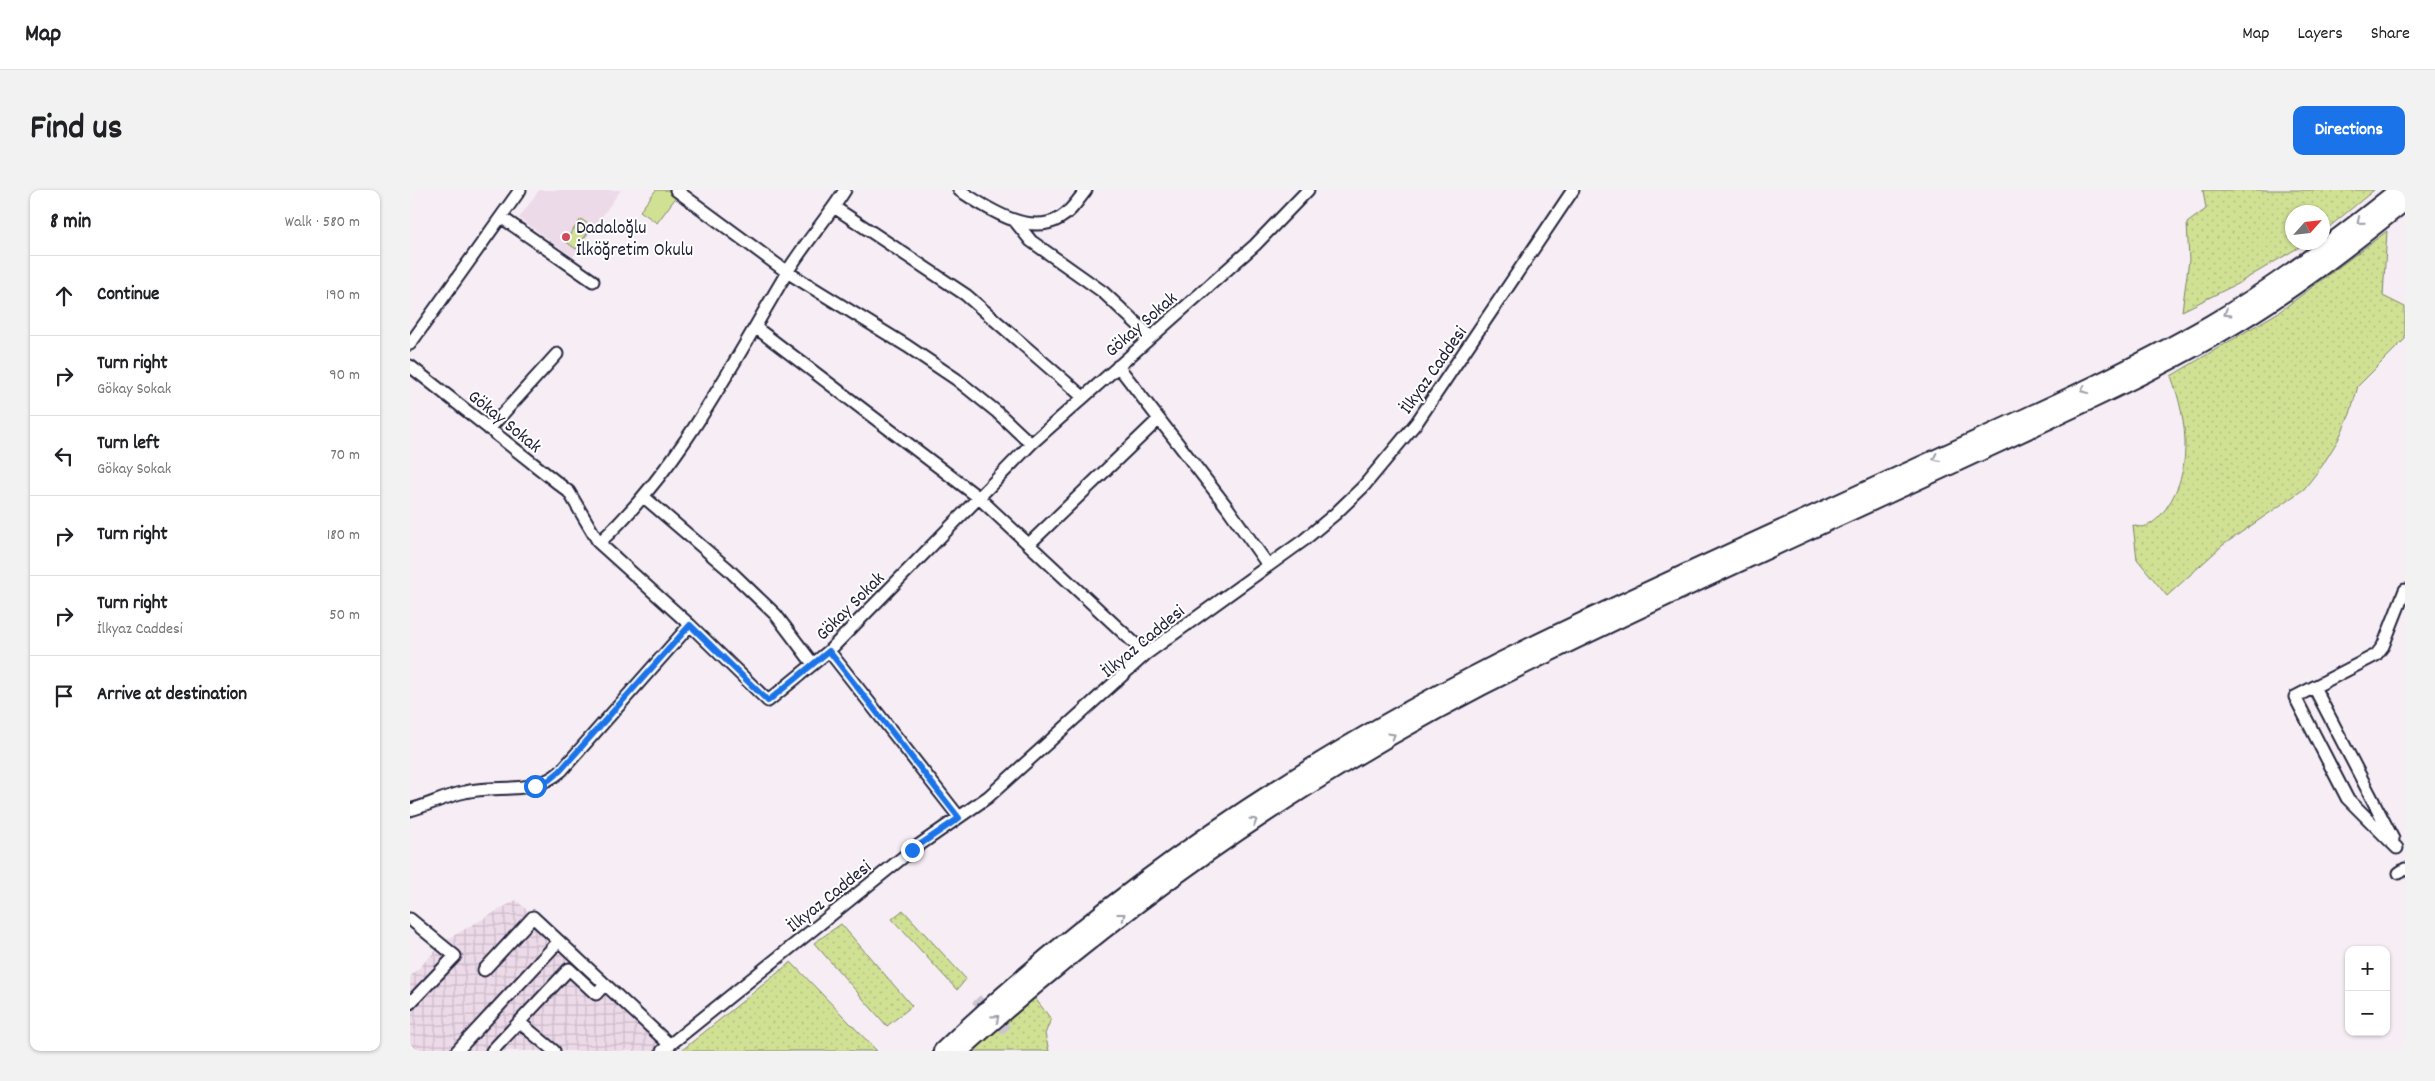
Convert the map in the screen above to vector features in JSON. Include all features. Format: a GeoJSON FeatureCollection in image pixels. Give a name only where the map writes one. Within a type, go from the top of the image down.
{"type":"FeatureCollection","features":[{"type":"Feature","properties":{"kind":"highway"},"geometry":{"type":"LineString","coordinates":[[942,1051],[1013,987],[1133,889],[1227,822],[1318,763],[1408,710],[1530,647],[2111,377],[2211,323],[2272,285],[2339,238],[2398,190]]}},
{"type":"Feature","properties":{"kind":"highway"},"geometry":{"type":"LineString","coordinates":[[960,1051],[1028,991],[1142,901],[1234,834],[1318,779],[1414,722],[1537,659],[2116,388],[2219,335],[2282,296],[2348,248],[2405,202]]}},
{"type":"Feature","properties":{"kind":"street"},"geometry":{"type":"LineString","coordinates":[[410,344],[520,190]]}},
{"type":"Feature","properties":{"kind":"street"},"geometry":{"type":"LineString","coordinates":[[676,190],[787,272],[932,362],[985,402],[1031,444]]}},
{"type":"Feature","properties":{"kind":"street"},"geometry":{"type":"LineString","coordinates":[[599,543],[644,497],[681,447],[787,272],[845,190]]}},
{"type":"Feature","properties":{"kind":"street"},"geometry":{"type":"LineString","coordinates":[[959,190],[1015,221],[1036,224],[1054,221],[1070,210],[1086,190]]}},
{"type":"Feature","properties":{"kind":"street"},"geometry":{"type":"LineString","coordinates":[[1292,190],[1305,194]]}},
{"type":"Feature","properties":{"kind":"street","name":"İlkyaz Caddesi"},"geometry":{"type":"LineString","coordinates":[[666,1048],[850,899],[995,791],[1146,654],[1304,540],[1336,514],[1404,439],[1442,388],[1573,190]]}},
{"type":"Feature","properties":{"kind":"street","name":"Gökay Sokak"},"geometry":{"type":"LineString","coordinates":[[410,366],[569,492],[599,543],[690,625],[768,701],[829,651],[1031,444],[1256,245],[1305,194]]}},
{"type":"Feature","properties":{"kind":"street"},"geometry":{"type":"LineString","coordinates":[[834,207],[966,295],[1083,397]]}},
{"type":"Feature","properties":{"kind":"street"},"geometry":{"type":"LineString","coordinates":[[501,216],[593,281]]}},
{"type":"Feature","properties":{"kind":"street"},"geometry":{"type":"LineString","coordinates":[[1015,221],[1031,241],[1103,292],[1151,337]]}},
{"type":"Feature","properties":{"kind":"street"},"geometry":{"type":"LineString","coordinates":[[755,326],[978,497],[1146,654]]}},
{"type":"Feature","properties":{"kind":"street"},"geometry":{"type":"LineString","coordinates":[[489,429],[557,354]]}},
{"type":"Feature","properties":{"kind":"street"},"geometry":{"type":"LineString","coordinates":[[1118,366],[1227,507],[1268,565]]}},
{"type":"Feature","properties":{"kind":"street"},"geometry":{"type":"LineString","coordinates":[[1029,544],[1159,419]]}},
{"type":"Feature","properties":{"kind":"street"},"geometry":{"type":"LineString","coordinates":[[644,497],[728,569],[776,615],[813,664]]}},
{"type":"Feature","properties":{"kind":"street"},"geometry":{"type":"LineString","coordinates":[[2401,846],[2347,798],[2295,697],[2376,655],[2383,646],[2405,590]]}},
{"type":"Feature","properties":{"kind":"street"},"geometry":{"type":"LineString","coordinates":[[410,810],[466,792],[492,788],[528,788],[549,780],[560,771],[690,625]]}},
{"type":"Feature","properties":{"kind":"street"},"geometry":{"type":"LineString","coordinates":[[829,651],[959,818]]}},
{"type":"Feature","properties":{"kind":"street"},"geometry":{"type":"LineString","coordinates":[[2314,687],[2401,846]]}},
{"type":"Feature","properties":{"kind":"street"},"geometry":{"type":"LineString","coordinates":[[484,970],[534,917],[605,984],[666,1048]]}},
{"type":"Feature","properties":{"kind":"street"},"geometry":{"type":"LineString","coordinates":[[410,919],[455,956],[410,1003]]}},
{"type":"Feature","properties":{"kind":"street"},"geometry":{"type":"LineString","coordinates":[[457,1051],[559,941]]}},
{"type":"Feature","properties":{"kind":"street"},"geometry":{"type":"LineString","coordinates":[[492,1051],[569,968],[596,994],[605,984]]}},
{"type":"Feature","properties":{"kind":"street"},"geometry":{"type":"LineString","coordinates":[[520,1022],[554,1051]]}},
{"type":"Feature","properties":{"kind":"shaded area","name":"Dadaloğlu İlköğretim Okulu"},"geometry":{"type":"Polygon","coordinates":[[[539,190],[621,190],[573,257],[519,218],[539,190]]]}},
{"type":"Feature","properties":{"kind":"shaded area"},"geometry":{"type":"Polygon","coordinates":[[[516,900],[681,1051],[410,1051],[410,977],[446,940],[516,900]]]}},
{"type":"Feature","properties":{"kind":"green space"},"geometry":{"type":"Polygon","coordinates":[[[656,190],[668,190],[677,196],[657,223],[640,211],[656,190]]]}},
{"type":"Feature","properties":{"kind":"green space"},"geometry":{"type":"Polygon","coordinates":[[[2203,190],[2374,190],[2330,226],[2330,205],[2285,205],[2285,250],[2294,250],[2237,284],[2182,311],[2189,260],[2187,223],[2206,209],[2203,190]]]}},
{"type":"Feature","properties":{"kind":"green space"},"geometry":{"type":"Polygon","coordinates":[[[581,219],[592,227],[576,249],[565,241],[581,219]]]}},
{"type":"Feature","properties":{"kind":"green space"},"geometry":{"type":"Polygon","coordinates":[[[2387,231],[2383,296],[2405,307],[2405,339],[2358,386],[2350,414],[2338,440],[2322,466],[2304,489],[2223,545],[2167,596],[2137,559],[2133,525],[2141,527],[2148,525],[2160,516],[2179,484],[2185,448],[2184,430],[2177,394],[2171,376],[2279,312],[2387,231]]]}},
{"type":"Feature","properties":{"kind":"green space"},"geometry":{"type":"Polygon","coordinates":[[[903,910],[966,979],[957,990],[892,919],[903,910]]]}},
{"type":"Feature","properties":{"kind":"green space"},"geometry":{"type":"Polygon","coordinates":[[[841,924],[912,1006],[887,1026],[814,943],[841,924]]]}},
{"type":"Feature","properties":{"kind":"green space"},"geometry":{"type":"Polygon","coordinates":[[[791,962],[877,1051],[681,1051],[791,962]]]}},
{"type":"Feature","properties":{"kind":"green space"},"geometry":{"type":"Polygon","coordinates":[[[1034,997],[1051,1019],[1045,1034],[1049,1051],[972,1051],[1034,997]]]}},
{"type":"Feature","properties":{"kind":"tunnel"},"geometry":{"type":"LineString","coordinates":[[976,999],[1007,1031]]}},
{"type":"Feature","properties":{"kind":"place","name":"Dadaloğlu İlköğretim Okulu"},"geometry":{"type":"Point","coordinates":[566,237]}},
{"type":"Feature","properties":{"kind":"route"},"geometry":{"type":"LineString","coordinates":[[535,786],[543,784],[560,771],[690,625],[768,701],[829,651],[959,818],[912,850]]}}]}
